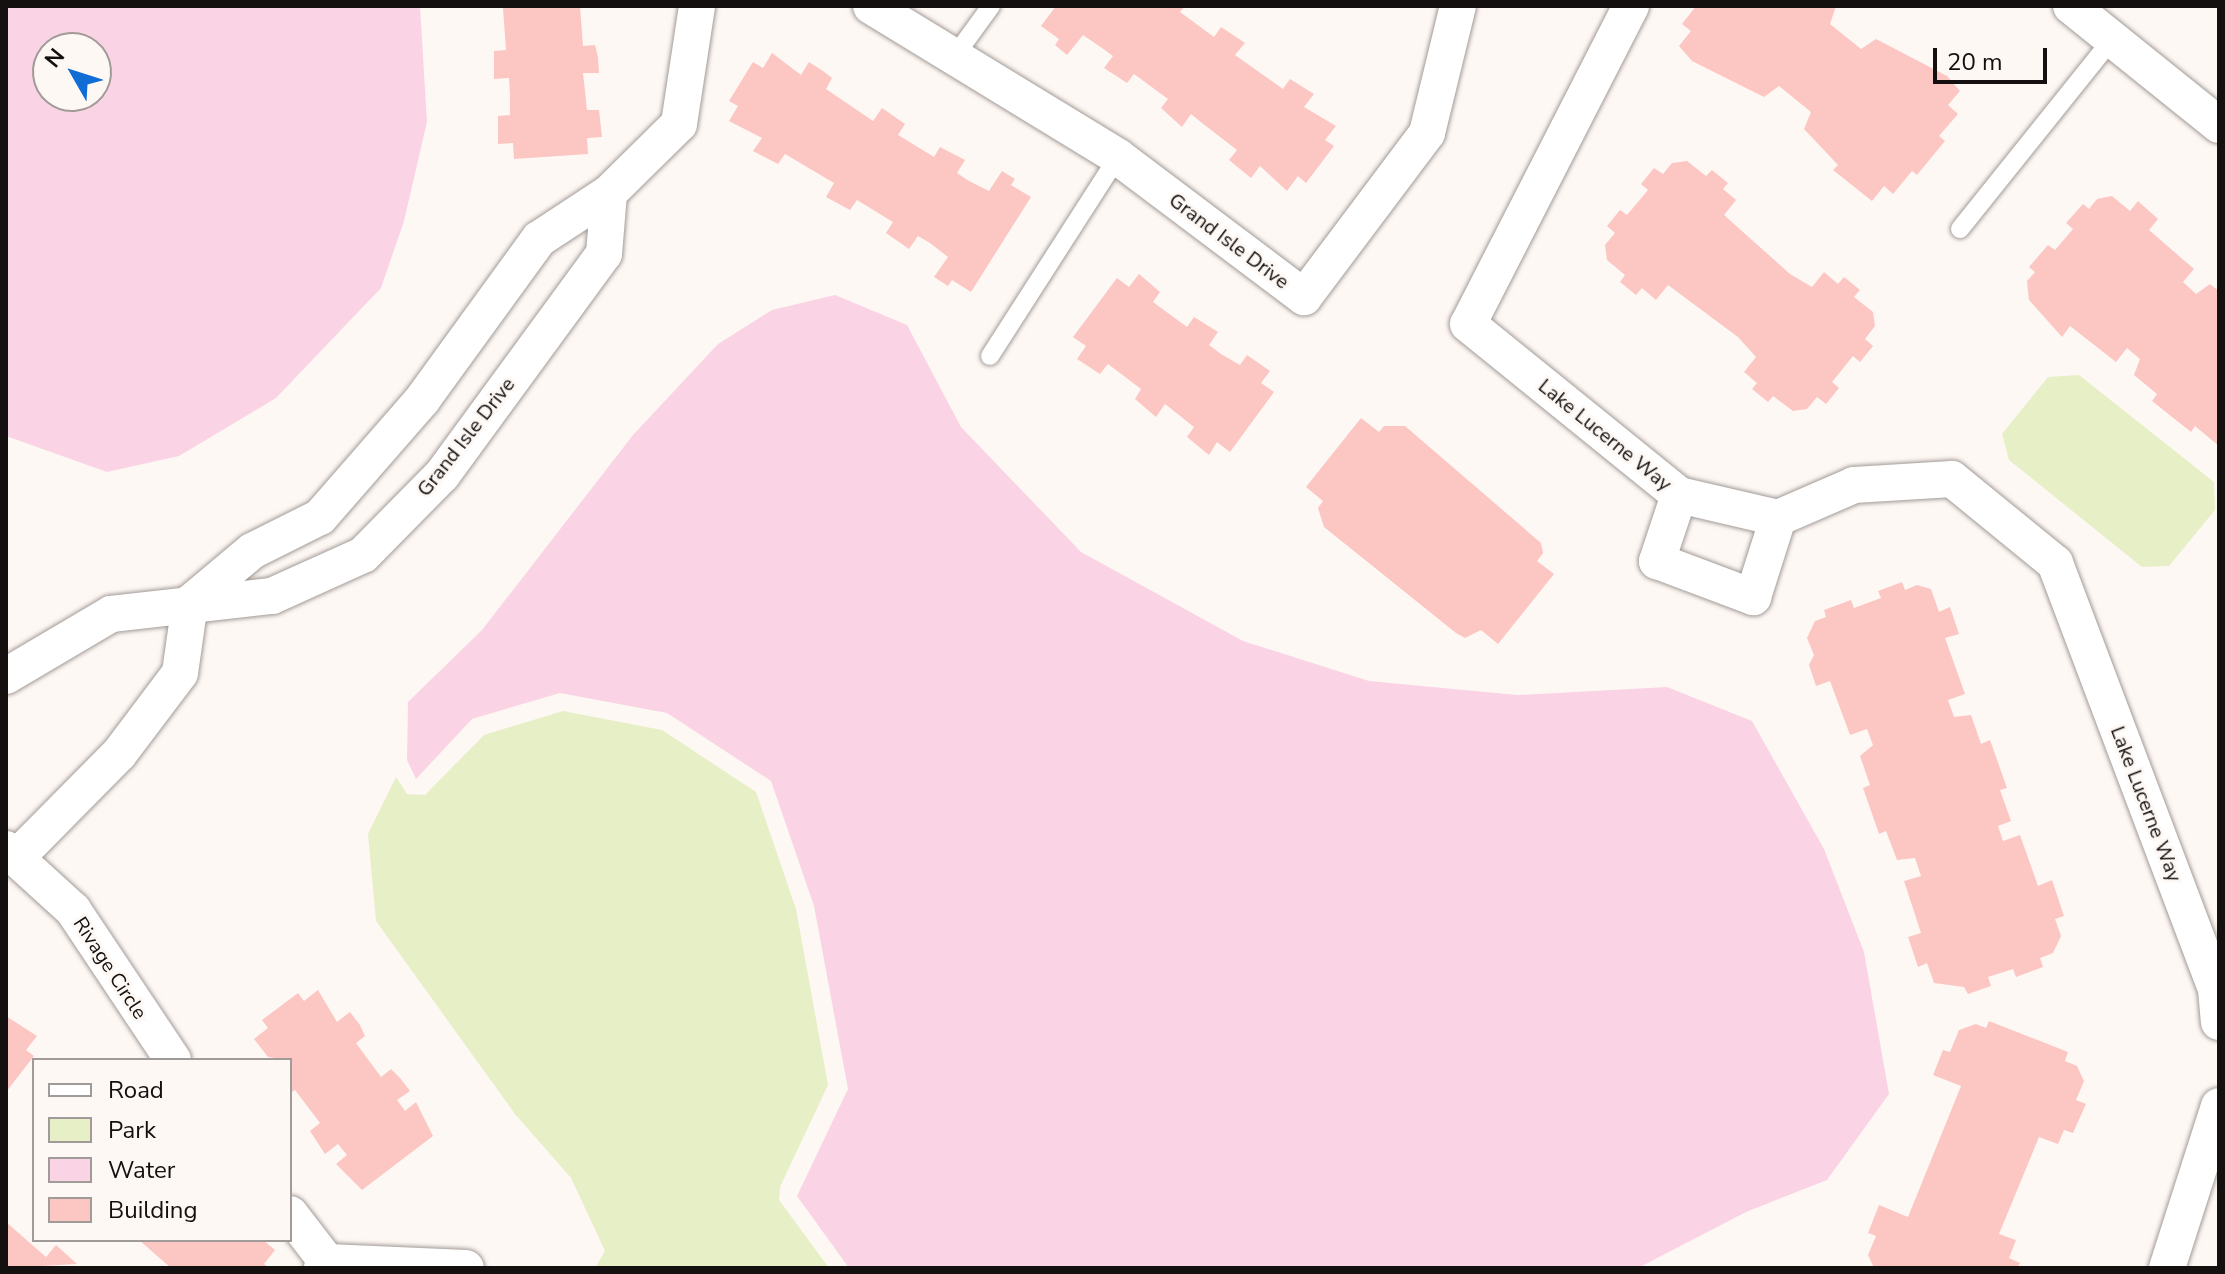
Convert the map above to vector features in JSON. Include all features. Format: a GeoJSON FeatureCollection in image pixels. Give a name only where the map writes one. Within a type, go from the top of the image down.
{"type":"FeatureCollection","features":[{"type":"Feature","properties":{"kind":"street"},"geometry":{"type":"LineString","coordinates":[[11,853],[119,754],[180,673],[190,603],[252,551],[320,517],[430,389],[539,239],[609,193],[679,124],[697,6]]}},
{"type":"Feature","properties":{"kind":"street","name":"Grand Isle Drive"},"geometry":{"type":"LineString","coordinates":[[871,6],[1118,157],[1304,297],[1427,133],[1458,6]]}},
{"type":"Feature","properties":{"kind":"street","name":"Lake Lucerne Way"},"geometry":{"type":"LineString","coordinates":[[1631,6],[1468,324],[1679,495],[1778,518],[1854,485],[1952,479],[2055,563],[2218,1000]]}},
{"type":"Feature","properties":{"kind":"street"},"geometry":{"type":"LineString","coordinates":[[2071,6],[2219,125]]}},
{"type":"Feature","properties":{"kind":"street","name":"Grand Isle Drive"},"geometry":{"type":"LineString","coordinates":[[6,676],[111,614],[272,596],[363,555],[442,475],[604,254],[609,193]]}},
{"type":"Feature","properties":{"kind":"street"},"geometry":{"type":"LineString","coordinates":[[430,389],[478,427]]}},
{"type":"Feature","properties":{"kind":"street"},"geometry":{"type":"LineString","coordinates":[[1679,495],[1657,561],[1753,597],[1778,518]]}},
{"type":"Feature","properties":{"kind":"street","name":"Rivage Circle"},"geometry":{"type":"LineString","coordinates":[[11,853],[73,910],[172,1058]]}},
{"type":"Feature","properties":{"kind":"street"},"geometry":{"type":"LineString","coordinates":[[2167,1268],[2219,1106]]}},
{"type":"Feature","properties":{"kind":"street"},"geometry":{"type":"LineString","coordinates":[[292,1217],[325,1265],[466,1268]]}},
{"type":"Feature","properties":{"kind":"lane"},"geometry":{"type":"LineString","coordinates":[[954,57],[991,6]]}},
{"type":"Feature","properties":{"kind":"lane"},"geometry":{"type":"LineString","coordinates":[[1960,229],[2112,39]]}},
{"type":"Feature","properties":{"kind":"lane"},"geometry":{"type":"LineString","coordinates":[[990,356],[1118,157]]}},
{"type":"Feature","properties":{"kind":"green space"},"geometry":{"type":"Polygon","coordinates":[[[2079,375],[2214,482],[2215,510],[2169,566],[2142,567],[2009,460],[2002,434],[2048,377],[2079,375]]]}},
{"type":"Feature","properties":{"kind":"green space"},"geometry":{"type":"Polygon","coordinates":[[[563,711],[662,730],[756,792],[796,909],[828,1085],[780,1187],[779,1200],[829,1268],[595,1268],[605,1251],[571,1178],[515,1114],[376,921],[368,834],[396,777],[407,794],[425,795],[484,735],[563,711]]]}},
{"type":"Feature","properties":{"kind":"water"},"geometry":{"type":"Polygon","coordinates":[[[6,6],[420,6],[427,122],[404,221],[381,288],[276,398],[179,456],[107,472],[6,436],[6,6]]]}},
{"type":"Feature","properties":{"kind":"water"},"geometry":{"type":"Polygon","coordinates":[[[835,295],[907,325],[961,427],[1081,552],[1243,641],[1369,681],[1517,695],[1667,687],[1752,721],[1824,849],[1864,952],[1889,1094],[1827,1180],[1746,1212],[1638,1268],[849,1268],[797,1196],[848,1089],[814,906],[771,781],[667,713],[560,693],[472,719],[416,779],[407,760],[408,702],[482,630],[633,435],[718,344],[772,310],[835,295]]]}},
{"type":"Feature","properties":{"kind":"building"},"geometry":{"type":"Polygon","coordinates":[[[491,6],[580,6],[583,46],[595,45],[599,73],[583,73],[587,110],[599,110],[602,137],[587,138],[588,154],[514,159],[513,143],[498,144],[498,116],[510,115],[510,94],[509,78],[494,79],[494,51],[506,50],[503,8],[491,6]]]}},
{"type":"Feature","properties":{"kind":"building"},"geometry":{"type":"Polygon","coordinates":[[[1056,6],[1185,6],[1180,12],[1214,37],[1221,27],[1245,43],[1235,55],[1283,89],[1290,79],[1314,94],[1304,107],[1336,126],[1325,140],[1334,146],[1306,183],[1298,176],[1287,191],[1260,166],[1251,178],[1229,160],[1237,150],[1191,114],[1182,127],[1161,108],[1168,99],[1134,74],[1127,83],[1104,68],[1113,56],[1083,35],[1067,55],[1055,45],[1059,39],[1041,26],[1056,6]]]}},
{"type":"Feature","properties":{"kind":"building"},"geometry":{"type":"Polygon","coordinates":[[[1696,6],[1836,6],[1830,24],[1861,49],[1876,39],[1947,76],[1960,91],[1948,105],[1958,114],[1939,136],[1945,141],[1917,175],[1912,171],[1893,194],[1884,186],[1872,201],[1833,170],[1838,165],[1804,129],[1811,112],[1779,86],[1764,97],[1692,61],[1679,46],[1691,31],[1682,24],[1696,6]]]}},
{"type":"Feature","properties":{"kind":"building"},"geometry":{"type":"Polygon","coordinates":[[[772,53],[801,75],[809,62],[823,71],[832,78],[826,89],[873,121],[882,108],[905,124],[898,135],[934,157],[940,147],[965,160],[957,173],[969,181],[989,191],[1002,171],[1015,179],[1011,185],[1031,197],[971,292],[952,280],[948,286],[934,277],[948,257],[930,243],[918,236],[909,249],[886,233],[893,222],[857,200],[850,210],[826,197],[834,183],[785,154],[778,164],[753,151],[762,138],[729,121],[738,106],[729,101],[753,62],[763,68],[772,53]]]}},
{"type":"Feature","properties":{"kind":"building"},"geometry":{"type":"Polygon","coordinates":[[[1687,161],[1706,176],[1712,170],[1728,183],[1723,189],[1736,200],[1724,215],[1790,274],[1812,287],[1824,272],[1838,284],[1844,277],[1860,290],[1854,297],[1873,312],[1875,326],[1865,339],[1873,346],[1860,362],[1853,356],[1832,382],[1839,388],[1826,404],[1817,397],[1807,409],[1793,411],[1773,396],[1768,402],[1752,389],[1757,383],[1744,372],[1756,357],[1738,337],[1668,285],[1656,300],[1642,288],[1636,295],[1620,282],[1625,275],[1607,260],[1605,245],[1615,233],[1607,226],[1620,210],[1627,215],[1648,190],[1641,184],[1654,168],[1663,174],[1672,163],[1687,161]]]}},
{"type":"Feature","properties":{"kind":"building"},"geometry":{"type":"Polygon","coordinates":[[[2112,196],[2130,211],[2138,201],[2158,219],[2149,230],[2194,269],[2183,282],[2196,294],[2210,284],[2219,291],[2219,446],[2195,426],[2191,432],[2152,401],[2157,394],[2134,375],[2140,359],[2127,348],[2116,362],[2070,326],[2062,337],[2029,300],[2027,281],[2035,272],[2029,267],[2048,245],[2055,250],[2073,229],[2066,223],[2083,204],[2089,209],[2097,199],[2112,196]]]}},
{"type":"Feature","properties":{"kind":"building"},"geometry":{"type":"Polygon","coordinates":[[[1139,274],[1160,292],[1153,302],[1187,327],[1194,317],[1218,332],[1209,345],[1221,354],[1240,365],[1247,355],[1270,371],[1261,383],[1274,392],[1230,452],[1217,442],[1209,455],[1187,437],[1194,427],[1165,404],[1156,417],[1135,399],[1141,389],[1108,364],[1100,374],[1077,359],[1086,346],[1073,337],[1117,278],[1129,287],[1139,274]]]}},
{"type":"Feature","properties":{"kind":"building"},"geometry":{"type":"Polygon","coordinates":[[[1361,418],[1379,432],[1384,426],[1405,426],[1541,543],[1543,553],[1537,561],[1554,574],[1498,644],[1481,630],[1465,638],[1456,633],[1324,527],[1318,508],[1323,501],[1306,487],[1361,418]]]}},
{"type":"Feature","properties":{"kind":"building"},"geometry":{"type":"Polygon","coordinates":[[[1902,582],[1905,590],[1917,585],[1931,589],[1939,612],[1950,607],[1959,634],[1945,638],[1965,694],[1948,700],[1954,717],[1971,715],[1981,744],[1990,740],[2007,788],[2000,790],[2011,821],[1998,826],[2003,841],[2020,835],[2038,886],[2052,880],[2064,916],[2055,919],[2061,936],[2053,953],[2040,958],[2043,967],[2016,977],[2013,969],[1988,977],[1991,986],[1968,994],[1964,987],[1934,983],[1927,963],[1918,967],[1908,937],[1921,933],[1904,881],[1921,876],[1915,858],[1897,860],[1886,831],[1879,834],[1863,788],[1870,785],[1860,756],[1873,745],[1867,729],[1850,735],[1830,681],[1816,686],[1809,665],[1814,655],[1807,638],[1815,621],[1826,617],[1824,610],[1851,600],[1854,608],[1881,598],[1878,591],[1902,582]]]}},
{"type":"Feature","properties":{"kind":"building"},"geometry":{"type":"Polygon","coordinates":[[[318,990],[337,1022],[350,1012],[365,1036],[356,1043],[381,1077],[391,1069],[400,1078],[410,1091],[397,1100],[405,1111],[416,1102],[433,1136],[362,1190],[336,1164],[347,1155],[338,1144],[325,1154],[310,1131],[320,1123],[295,1090],[292,1092],[292,1058],[268,1057],[254,1039],[268,1028],[262,1020],[298,993],[304,1001],[318,990]]]}},
{"type":"Feature","properties":{"kind":"building"},"geometry":{"type":"Polygon","coordinates":[[[6,1016],[37,1036],[26,1050],[34,1056],[6,1092],[6,1016]]]}},
{"type":"Feature","properties":{"kind":"building"},"geometry":{"type":"Polygon","coordinates":[[[1989,1021],[2068,1052],[2065,1061],[2077,1066],[2084,1081],[2076,1100],[2086,1104],[2073,1133],[2064,1130],[2058,1144],[2039,1137],[1999,1234],[2016,1240],[2009,1258],[2020,1263],[2017,1268],[1874,1268],[1868,1255],[1876,1236],[1868,1233],[1879,1205],[1908,1217],[1961,1086],[1933,1075],[1943,1050],[1950,1052],[1959,1030],[1976,1024],[1986,1028],[1989,1021]]]}},
{"type":"Feature","properties":{"kind":"building"},"geometry":{"type":"Polygon","coordinates":[[[6,1222],[46,1257],[56,1245],[77,1264],[6,1268],[6,1222]]]}},
{"type":"Feature","properties":{"kind":"building"},"geometry":{"type":"Polygon","coordinates":[[[141,1242],[265,1242],[275,1250],[264,1264],[269,1268],[171,1268],[141,1242]]]}}]}
